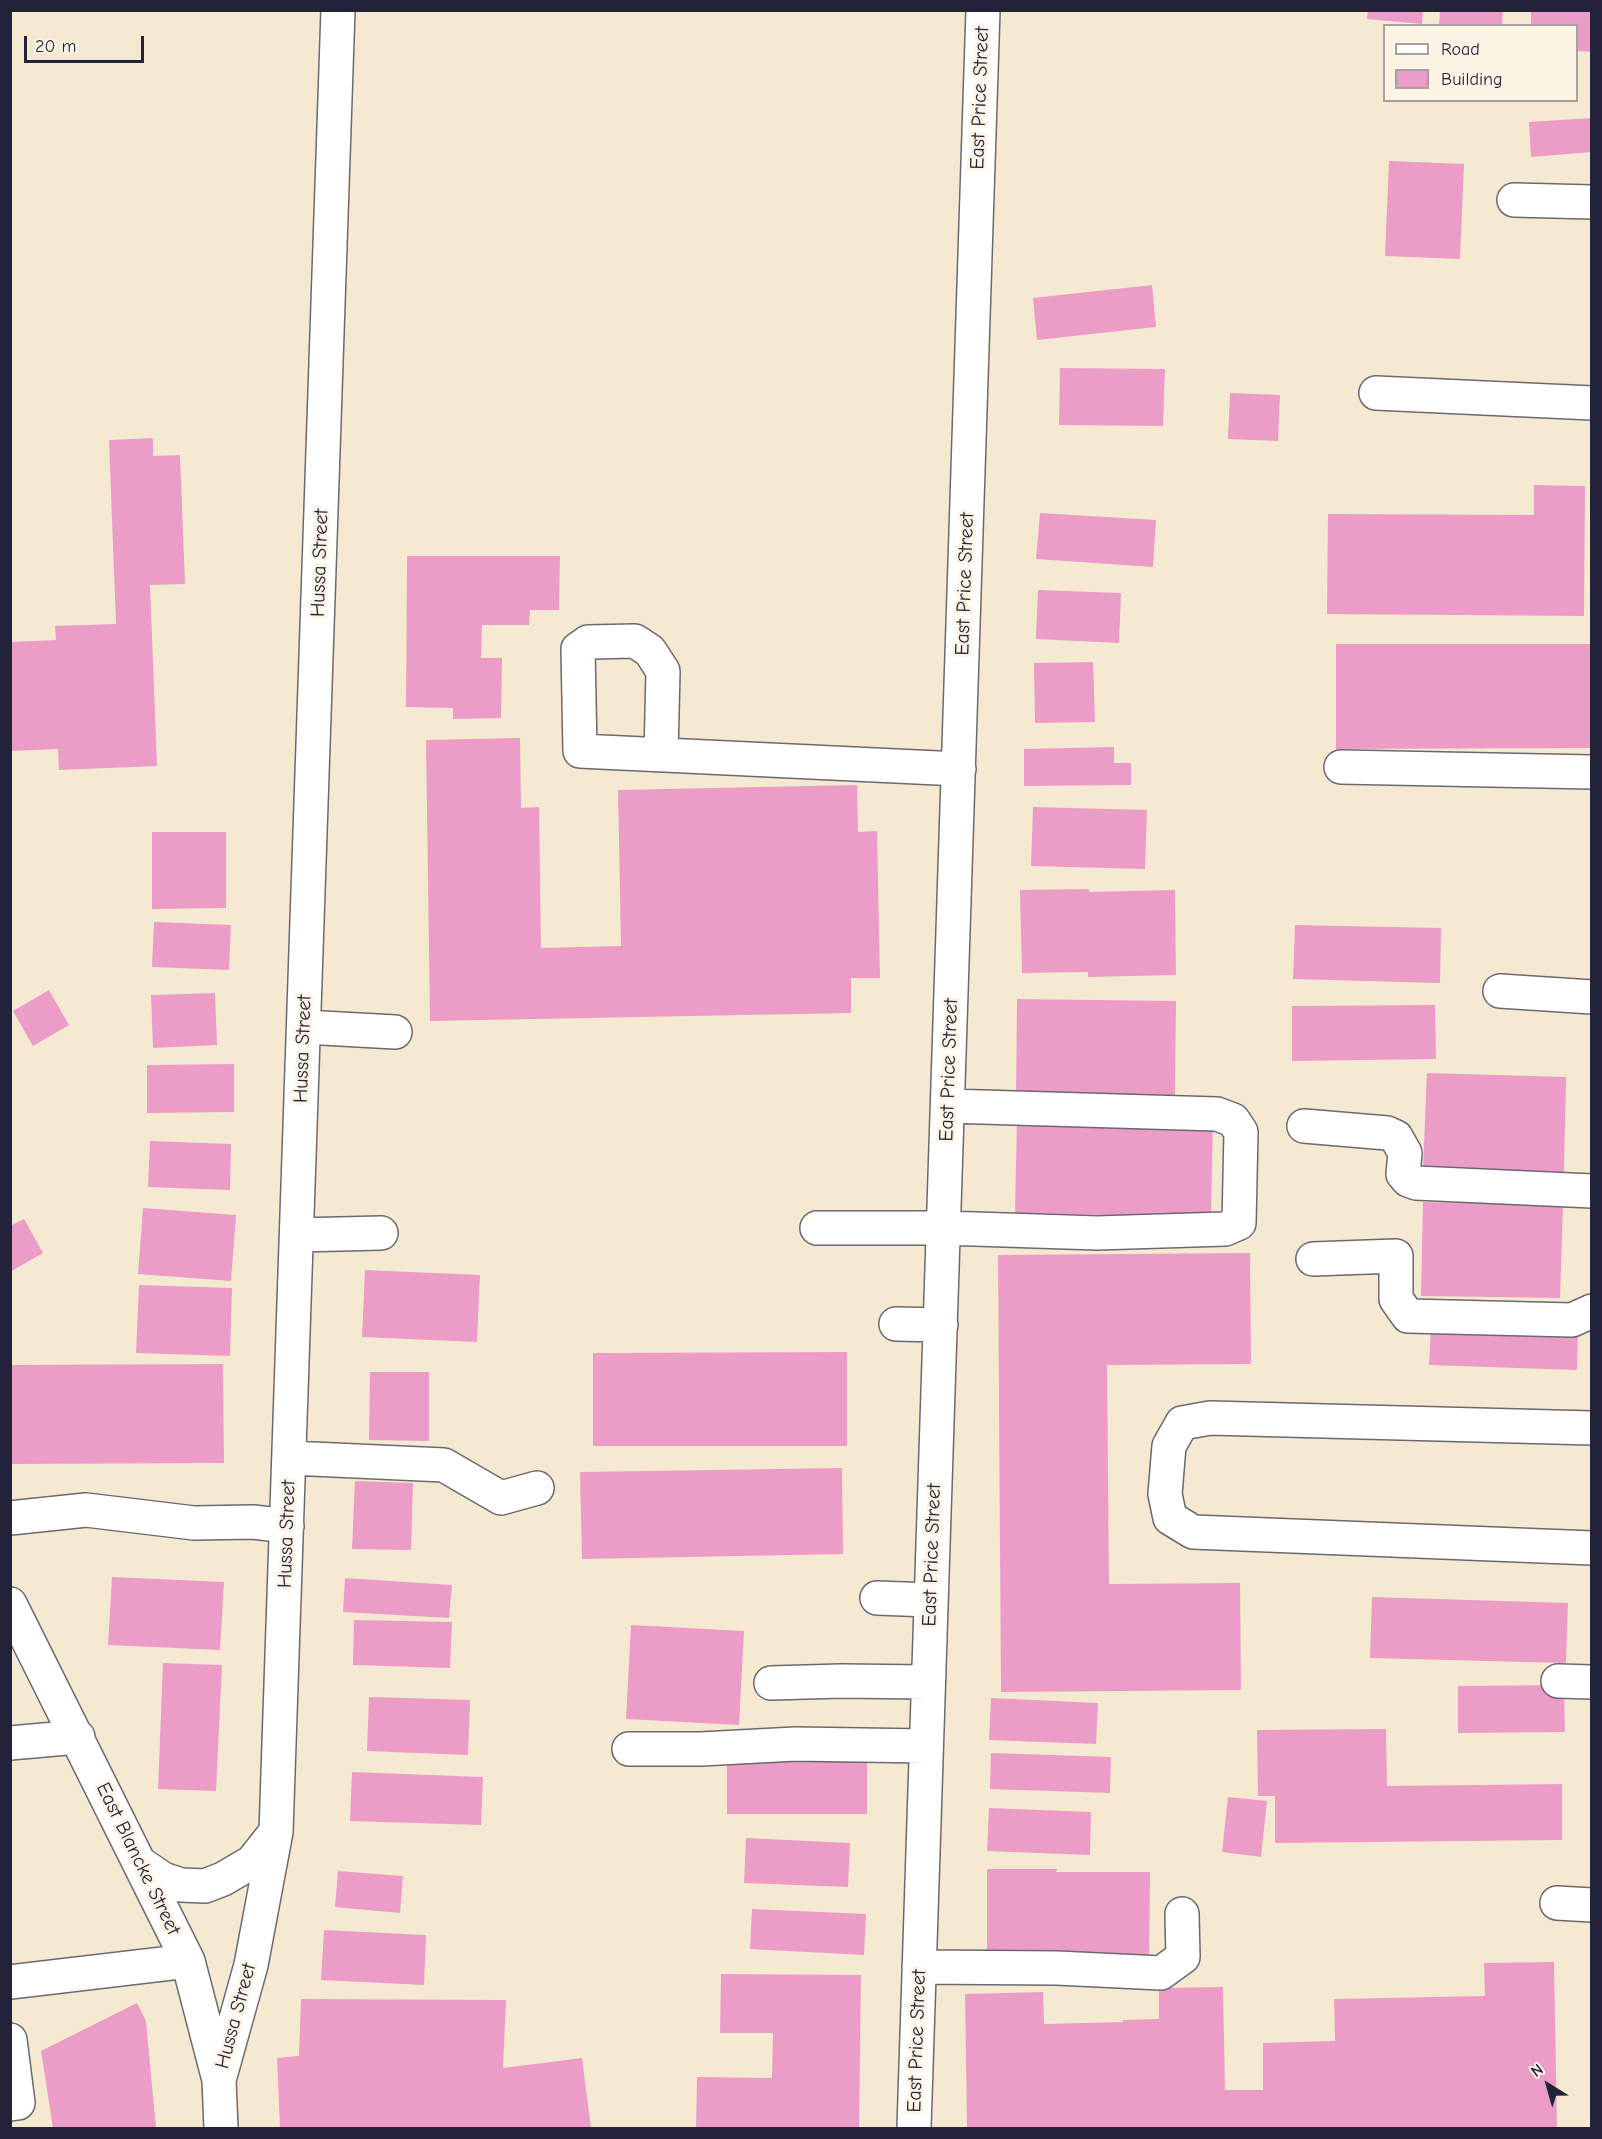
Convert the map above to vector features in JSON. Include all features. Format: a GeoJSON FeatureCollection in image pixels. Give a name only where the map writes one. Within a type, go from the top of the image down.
{"type":"FeatureCollection","features":[{"type":"Feature","properties":{"kind":"street","name":"Hussa Street"},"geometry":{"type":"LineString","coordinates":[[219,2080],[251,1965],[276,1832],[338,10]]}},
{"type":"Feature","properties":{"kind":"street","name":"East Price Street"},"geometry":{"type":"LineString","coordinates":[[914,2128],[983,10]]}},
{"type":"Feature","properties":{"kind":"street"},"geometry":{"type":"LineString","coordinates":[[1514,200],[1592,201]]}},
{"type":"Feature","properties":{"kind":"street"},"geometry":{"type":"LineString","coordinates":[[1376,393],[1592,403]]}},
{"type":"Feature","properties":{"kind":"street"},"geometry":{"type":"LineString","coordinates":[[662,755],[959,769]]}},
{"type":"Feature","properties":{"kind":"street"},"geometry":{"type":"LineString","coordinates":[[1341,767],[1592,772]]}},
{"type":"Feature","properties":{"kind":"street"},"geometry":{"type":"LineString","coordinates":[[1500,991],[1592,997]]}},
{"type":"Feature","properties":{"kind":"street"},"geometry":{"type":"LineString","coordinates":[[304,1027],[395,1032]]}},
{"type":"Feature","properties":{"kind":"street"},"geometry":{"type":"LineString","coordinates":[[817,1228],[944,1228],[1097,1233],[1225,1229],[1239,1223],[1241,1132],[1233,1120],[1217,1114],[948,1106]]}},
{"type":"Feature","properties":{"kind":"street"},"geometry":{"type":"LineString","coordinates":[[1304,1126],[1387,1133],[1396,1137],[1405,1153],[1403,1174],[1408,1180],[1416,1183],[1592,1191]]}},
{"type":"Feature","properties":{"kind":"street"},"geometry":{"type":"LineString","coordinates":[[298,1235],[381,1233]]}},
{"type":"Feature","properties":{"kind":"street"},"geometry":{"type":"LineString","coordinates":[[1313,1259],[1396,1256],[1396,1299],[1408,1316],[1572,1320],[1591,1312]]}},
{"type":"Feature","properties":{"kind":"street"},"geometry":{"type":"LineString","coordinates":[[896,1324],[941,1325]]}},
{"type":"Feature","properties":{"kind":"street"},"geometry":{"type":"LineString","coordinates":[[1592,1428],[1210,1418],[1182,1423],[1169,1446],[1166,1494],[1170,1518],[1193,1532],[1592,1548]]}},
{"type":"Feature","properties":{"kind":"street"},"geometry":{"type":"LineString","coordinates":[[290,1458],[444,1465],[501,1498],[537,1488]]}},
{"type":"Feature","properties":{"kind":"street"},"geometry":{"type":"LineString","coordinates":[[10,1518],[86,1510],[194,1523],[253,1522],[287,1526]]}},
{"type":"Feature","properties":{"kind":"street"},"geometry":{"type":"LineString","coordinates":[[877,1598],[930,1600]]}},
{"type":"Feature","properties":{"kind":"street","name":"East Blancke Street"},"geometry":{"type":"LineString","coordinates":[[10,1604],[188,1961],[219,2080],[221,2128]]}},
{"type":"Feature","properties":{"kind":"street"},"geometry":{"type":"LineString","coordinates":[[1558,1681],[1592,1683]]}},
{"type":"Feature","properties":{"kind":"street"},"geometry":{"type":"LineString","coordinates":[[771,1683],[927,1682]]}},
{"type":"Feature","properties":{"kind":"street"},"geometry":{"type":"LineString","coordinates":[[10,1743],[78,1737]]}},
{"type":"Feature","properties":{"kind":"street"},"geometry":{"type":"LineString","coordinates":[[630,1749],[701,1749],[795,1744],[926,1746]]}},
{"type":"Feature","properties":{"kind":"street"},"geometry":{"type":"LineString","coordinates":[[141,1864],[163,1879],[182,1886],[205,1886],[223,1879],[252,1862],[276,1832]]}},
{"type":"Feature","properties":{"kind":"street"},"geometry":{"type":"LineString","coordinates":[[1557,1903],[1592,1905]]}},
{"type":"Feature","properties":{"kind":"street"},"geometry":{"type":"LineString","coordinates":[[919,1967],[1058,1968],[1161,1974],[1183,1957],[1182,1914]]}},
{"type":"Feature","properties":{"kind":"street"},"geometry":{"type":"LineString","coordinates":[[10,1982],[188,1961]]}},
{"type":"Feature","properties":{"kind":"street"},"geometry":{"type":"LineString","coordinates":[[10,2040],[18,2103],[10,2104]]}},
{"type":"Feature","properties":{"kind":"building"},"geometry":{"type":"Polygon","coordinates":[[[1368,10],[1423,10],[1422,24],[1367,19],[1368,10]]]}},
{"type":"Feature","properties":{"kind":"building"},"geometry":{"type":"Polygon","coordinates":[[[1440,10],[1503,10],[1502,24],[1439,24],[1440,10]]]}},
{"type":"Feature","properties":{"kind":"building"},"geometry":{"type":"Polygon","coordinates":[[[1531,10],[1592,10],[1592,52],[1578,51],[1578,24],[1531,24],[1531,10]]]}},
{"type":"Feature","properties":{"kind":"building"},"geometry":{"type":"Polygon","coordinates":[[[1592,118],[1592,152],[1531,157],[1529,122],[1592,118]]]}},
{"type":"Feature","properties":{"kind":"building"},"geometry":{"type":"Polygon","coordinates":[[[1389,161],[1464,164],[1460,259],[1385,256],[1389,161]]]}},
{"type":"Feature","properties":{"kind":"building"},"geometry":{"type":"Polygon","coordinates":[[[1152,285],[1156,327],[1037,340],[1033,298],[1152,285]]]}},
{"type":"Feature","properties":{"kind":"building"},"geometry":{"type":"Polygon","coordinates":[[[1060,368],[1165,369],[1163,426],[1059,425],[1060,368]]]}},
{"type":"Feature","properties":{"kind":"building"},"geometry":{"type":"Polygon","coordinates":[[[1230,393],[1280,395],[1278,441],[1228,439],[1230,393]]]}},
{"type":"Feature","properties":{"kind":"building"},"geometry":{"type":"Polygon","coordinates":[[[153,438],[153,456],[180,455],[185,584],[150,585],[157,766],[59,770],[58,749],[10,751],[10,642],[56,640],[55,626],[116,624],[109,440],[153,438]]]}},
{"type":"Feature","properties":{"kind":"building"},"geometry":{"type":"Polygon","coordinates":[[[1534,485],[1585,486],[1584,616],[1327,614],[1328,514],[1534,515],[1534,485]]]}},
{"type":"Feature","properties":{"kind":"building"},"geometry":{"type":"Polygon","coordinates":[[[1040,513],[1156,520],[1153,567],[1036,559],[1040,513]]]}},
{"type":"Feature","properties":{"kind":"building"},"geometry":{"type":"Polygon","coordinates":[[[407,556],[560,556],[559,610],[530,610],[529,625],[482,625],[481,658],[502,658],[501,718],[453,719],[453,708],[406,707],[407,556]]]}},
{"type":"Feature","properties":{"kind":"building"},"geometry":{"type":"Polygon","coordinates":[[[1038,590],[1121,593],[1119,643],[1036,639],[1038,590]]]}},
{"type":"Feature","properties":{"kind":"building"},"geometry":{"type":"Polygon","coordinates":[[[1336,644],[1592,644],[1592,748],[1336,749],[1336,644]]]}},
{"type":"Feature","properties":{"kind":"building"},"geometry":{"type":"Polygon","coordinates":[[[1093,662],[1095,722],[1035,723],[1034,663],[1093,662]]]}},
{"type":"Feature","properties":{"kind":"building"},"geometry":{"type":"Polygon","coordinates":[[[520,738],[521,808],[539,807],[541,948],[621,946],[618,790],[857,785],[858,832],[877,831],[880,978],[851,978],[851,1013],[430,1021],[426,740],[520,738]]]}},
{"type":"Feature","properties":{"kind":"building"},"geometry":{"type":"Polygon","coordinates":[[[1114,747],[1114,763],[1131,763],[1131,785],[1024,786],[1024,749],[1114,747]]]}},
{"type":"Feature","properties":{"kind":"building"},"geometry":{"type":"Polygon","coordinates":[[[1033,807],[1147,810],[1145,869],[1031,866],[1033,807]]]}},
{"type":"Feature","properties":{"kind":"building"},"geometry":{"type":"Polygon","coordinates":[[[152,832],[226,832],[226,908],[152,909],[152,832]]]}},
{"type":"Feature","properties":{"kind":"building"},"geometry":{"type":"Polygon","coordinates":[[[1089,889],[1089,892],[1175,890],[1176,975],[1088,977],[1088,972],[1022,973],[1020,890],[1089,889]]]}},
{"type":"Feature","properties":{"kind":"building"},"geometry":{"type":"Polygon","coordinates":[[[154,922],[231,925],[229,970],[152,967],[154,922]]]}},
{"type":"Feature","properties":{"kind":"building"},"geometry":{"type":"Polygon","coordinates":[[[1295,925],[1441,928],[1440,983],[1293,979],[1295,925]]]}},
{"type":"Feature","properties":{"kind":"building"},"geometry":{"type":"Polygon","coordinates":[[[49,990],[69,1025],[33,1046],[13,1011],[49,990]]]}},
{"type":"Feature","properties":{"kind":"building"},"geometry":{"type":"Polygon","coordinates":[[[215,993],[217,1045],[153,1048],[151,995],[215,993]]]}},
{"type":"Feature","properties":{"kind":"building"},"geometry":{"type":"Polygon","coordinates":[[[1017,999],[1176,1001],[1175,1095],[1016,1094],[1017,999]]]}},
{"type":"Feature","properties":{"kind":"building"},"geometry":{"type":"Polygon","coordinates":[[[1435,1005],[1436,1059],[1292,1061],[1292,1006],[1435,1005]]]}},
{"type":"Feature","properties":{"kind":"building"},"geometry":{"type":"Polygon","coordinates":[[[234,1064],[234,1112],[147,1113],[147,1065],[234,1064]]]}},
{"type":"Feature","properties":{"kind":"building"},"geometry":{"type":"Polygon","coordinates":[[[1427,1073],[1566,1077],[1564,1172],[1423,1168],[1427,1073]]]}},
{"type":"Feature","properties":{"kind":"building"},"geometry":{"type":"Polygon","coordinates":[[[1017,1117],[1213,1121],[1211,1217],[1015,1213],[1017,1117]]]}},
{"type":"Feature","properties":{"kind":"building"},"geometry":{"type":"Polygon","coordinates":[[[150,1141],[231,1144],[230,1190],[148,1187],[150,1141]]]}},
{"type":"Feature","properties":{"kind":"building"},"geometry":{"type":"Polygon","coordinates":[[[1423,1202],[1563,1205],[1560,1298],[1421,1296],[1423,1202]]]}},
{"type":"Feature","properties":{"kind":"building"},"geometry":{"type":"Polygon","coordinates":[[[143,1208],[236,1215],[231,1281],[138,1274],[143,1208]]]}},
{"type":"Feature","properties":{"kind":"building"},"geometry":{"type":"Polygon","coordinates":[[[24,1219],[43,1253],[10,1272],[10,1226],[24,1219]]]}},
{"type":"Feature","properties":{"kind":"building"},"geometry":{"type":"Polygon","coordinates":[[[1250,1253],[1251,1364],[1107,1365],[1109,1584],[1240,1583],[1241,1690],[1001,1692],[998,1255],[1250,1253]]]}},
{"type":"Feature","properties":{"kind":"building"},"geometry":{"type":"Polygon","coordinates":[[[365,1270],[480,1275],[477,1342],[362,1337],[365,1270]]]}},
{"type":"Feature","properties":{"kind":"building"},"geometry":{"type":"Polygon","coordinates":[[[139,1285],[232,1288],[230,1356],[136,1353],[139,1285]]]}},
{"type":"Feature","properties":{"kind":"building"},"geometry":{"type":"Polygon","coordinates":[[[1431,1325],[1578,1331],[1577,1370],[1429,1365],[1431,1325]]]}},
{"type":"Feature","properties":{"kind":"building"},"geometry":{"type":"Polygon","coordinates":[[[847,1352],[847,1446],[593,1446],[593,1353],[847,1352]]]}},
{"type":"Feature","properties":{"kind":"building"},"geometry":{"type":"Polygon","coordinates":[[[223,1364],[224,1463],[10,1464],[10,1365],[223,1364]]]}},
{"type":"Feature","properties":{"kind":"building"},"geometry":{"type":"Polygon","coordinates":[[[370,1372],[429,1372],[429,1441],[369,1440],[370,1372]]]}},
{"type":"Feature","properties":{"kind":"building"},"geometry":{"type":"Polygon","coordinates":[[[842,1468],[843,1554],[582,1559],[580,1472],[842,1468]]]}},
{"type":"Feature","properties":{"kind":"building"},"geometry":{"type":"Polygon","coordinates":[[[355,1481],[413,1483],[411,1550],[352,1549],[355,1481]]]}},
{"type":"Feature","properties":{"kind":"building"},"geometry":{"type":"Polygon","coordinates":[[[112,1577],[224,1582],[220,1650],[108,1645],[112,1577]]]}},
{"type":"Feature","properties":{"kind":"building"},"geometry":{"type":"Polygon","coordinates":[[[345,1578],[452,1585],[449,1618],[343,1612],[345,1578]]]}},
{"type":"Feature","properties":{"kind":"building"},"geometry":{"type":"Polygon","coordinates":[[[1372,1597],[1568,1603],[1566,1663],[1370,1658],[1372,1597]]]}},
{"type":"Feature","properties":{"kind":"building"},"geometry":{"type":"Polygon","coordinates":[[[354,1620],[452,1622],[450,1668],[353,1665],[354,1620]]]}},
{"type":"Feature","properties":{"kind":"building"},"geometry":{"type":"Polygon","coordinates":[[[631,1625],[744,1631],[739,1725],[626,1719],[631,1625]]]}},
{"type":"Feature","properties":{"kind":"building"},"geometry":{"type":"Polygon","coordinates":[[[163,1663],[222,1665],[216,1791],[158,1789],[163,1663]]]}},
{"type":"Feature","properties":{"kind":"building"},"geometry":{"type":"Polygon","coordinates":[[[1564,1685],[1565,1732],[1458,1733],[1458,1686],[1564,1685]]]}},
{"type":"Feature","properties":{"kind":"building"},"geometry":{"type":"Polygon","coordinates":[[[369,1697],[470,1700],[468,1755],[367,1751],[369,1697]]]}},
{"type":"Feature","properties":{"kind":"building"},"geometry":{"type":"Polygon","coordinates":[[[991,1698],[1098,1703],[1096,1744],[989,1740],[991,1698]]]}},
{"type":"Feature","properties":{"kind":"building"},"geometry":{"type":"Polygon","coordinates":[[[1386,1729],[1387,1786],[1562,1784],[1562,1840],[1275,1843],[1275,1796],[1258,1796],[1257,1730],[1386,1729]]]}},
{"type":"Feature","properties":{"kind":"building"},"geometry":{"type":"Polygon","coordinates":[[[991,1753],[1111,1757],[1110,1793],[990,1789],[991,1753]]]}},
{"type":"Feature","properties":{"kind":"building"},"geometry":{"type":"Polygon","coordinates":[[[727,1756],[867,1757],[867,1814],[727,1814],[727,1756]]]}},
{"type":"Feature","properties":{"kind":"building"},"geometry":{"type":"Polygon","coordinates":[[[352,1772],[483,1777],[481,1825],[350,1821],[352,1772]]]}},
{"type":"Feature","properties":{"kind":"building"},"geometry":{"type":"Polygon","coordinates":[[[1228,1797],[1267,1801],[1261,1857],[1222,1852],[1228,1797]]]}},
{"type":"Feature","properties":{"kind":"building"},"geometry":{"type":"Polygon","coordinates":[[[989,1808],[1091,1812],[1090,1855],[987,1851],[989,1808]]]}},
{"type":"Feature","properties":{"kind":"building"},"geometry":{"type":"Polygon","coordinates":[[[746,1838],[850,1843],[848,1887],[744,1883],[746,1838]]]}},
{"type":"Feature","properties":{"kind":"building"},"geometry":{"type":"Polygon","coordinates":[[[987,1869],[1150,1872],[1149,1958],[987,1956],[987,1869]]]}},
{"type":"Feature","properties":{"kind":"building"},"geometry":{"type":"Polygon","coordinates":[[[338,1871],[403,1876],[400,1913],[335,1907],[338,1871]]]}},
{"type":"Feature","properties":{"kind":"building"},"geometry":{"type":"Polygon","coordinates":[[[752,1909],[866,1914],[864,1955],[750,1949],[752,1909]]]}},
{"type":"Feature","properties":{"kind":"building"},"geometry":{"type":"Polygon","coordinates":[[[324,1930],[426,1935],[424,1985],[321,1980],[324,1930]]]}},
{"type":"Feature","properties":{"kind":"building"},"geometry":{"type":"Polygon","coordinates":[[[1554,1962],[1557,2128],[967,2128],[965,1994],[1043,1992],[1044,2024],[1123,2022],[1123,2020],[1159,2019],[1159,1988],[1223,1987],[1225,2090],[1263,2090],[1263,2043],[1335,2041],[1334,1999],[1485,1996],[1484,1963],[1554,1962]]]}},
{"type":"Feature","properties":{"kind":"building"},"geometry":{"type":"Polygon","coordinates":[[[721,1974],[861,1975],[859,2128],[696,2128],[697,2077],[772,2078],[773,2033],[720,2033],[721,1974]]]}},
{"type":"Feature","properties":{"kind":"building"},"geometry":{"type":"Polygon","coordinates":[[[301,1999],[506,2000],[503,2068],[582,2058],[591,2128],[280,2128],[277,2058],[299,2056],[301,1999]]]}},
{"type":"Feature","properties":{"kind":"building"},"geometry":{"type":"Polygon","coordinates":[[[137,2003],[146,2021],[156,2128],[53,2128],[41,2051],[137,2003]]]}}]}
